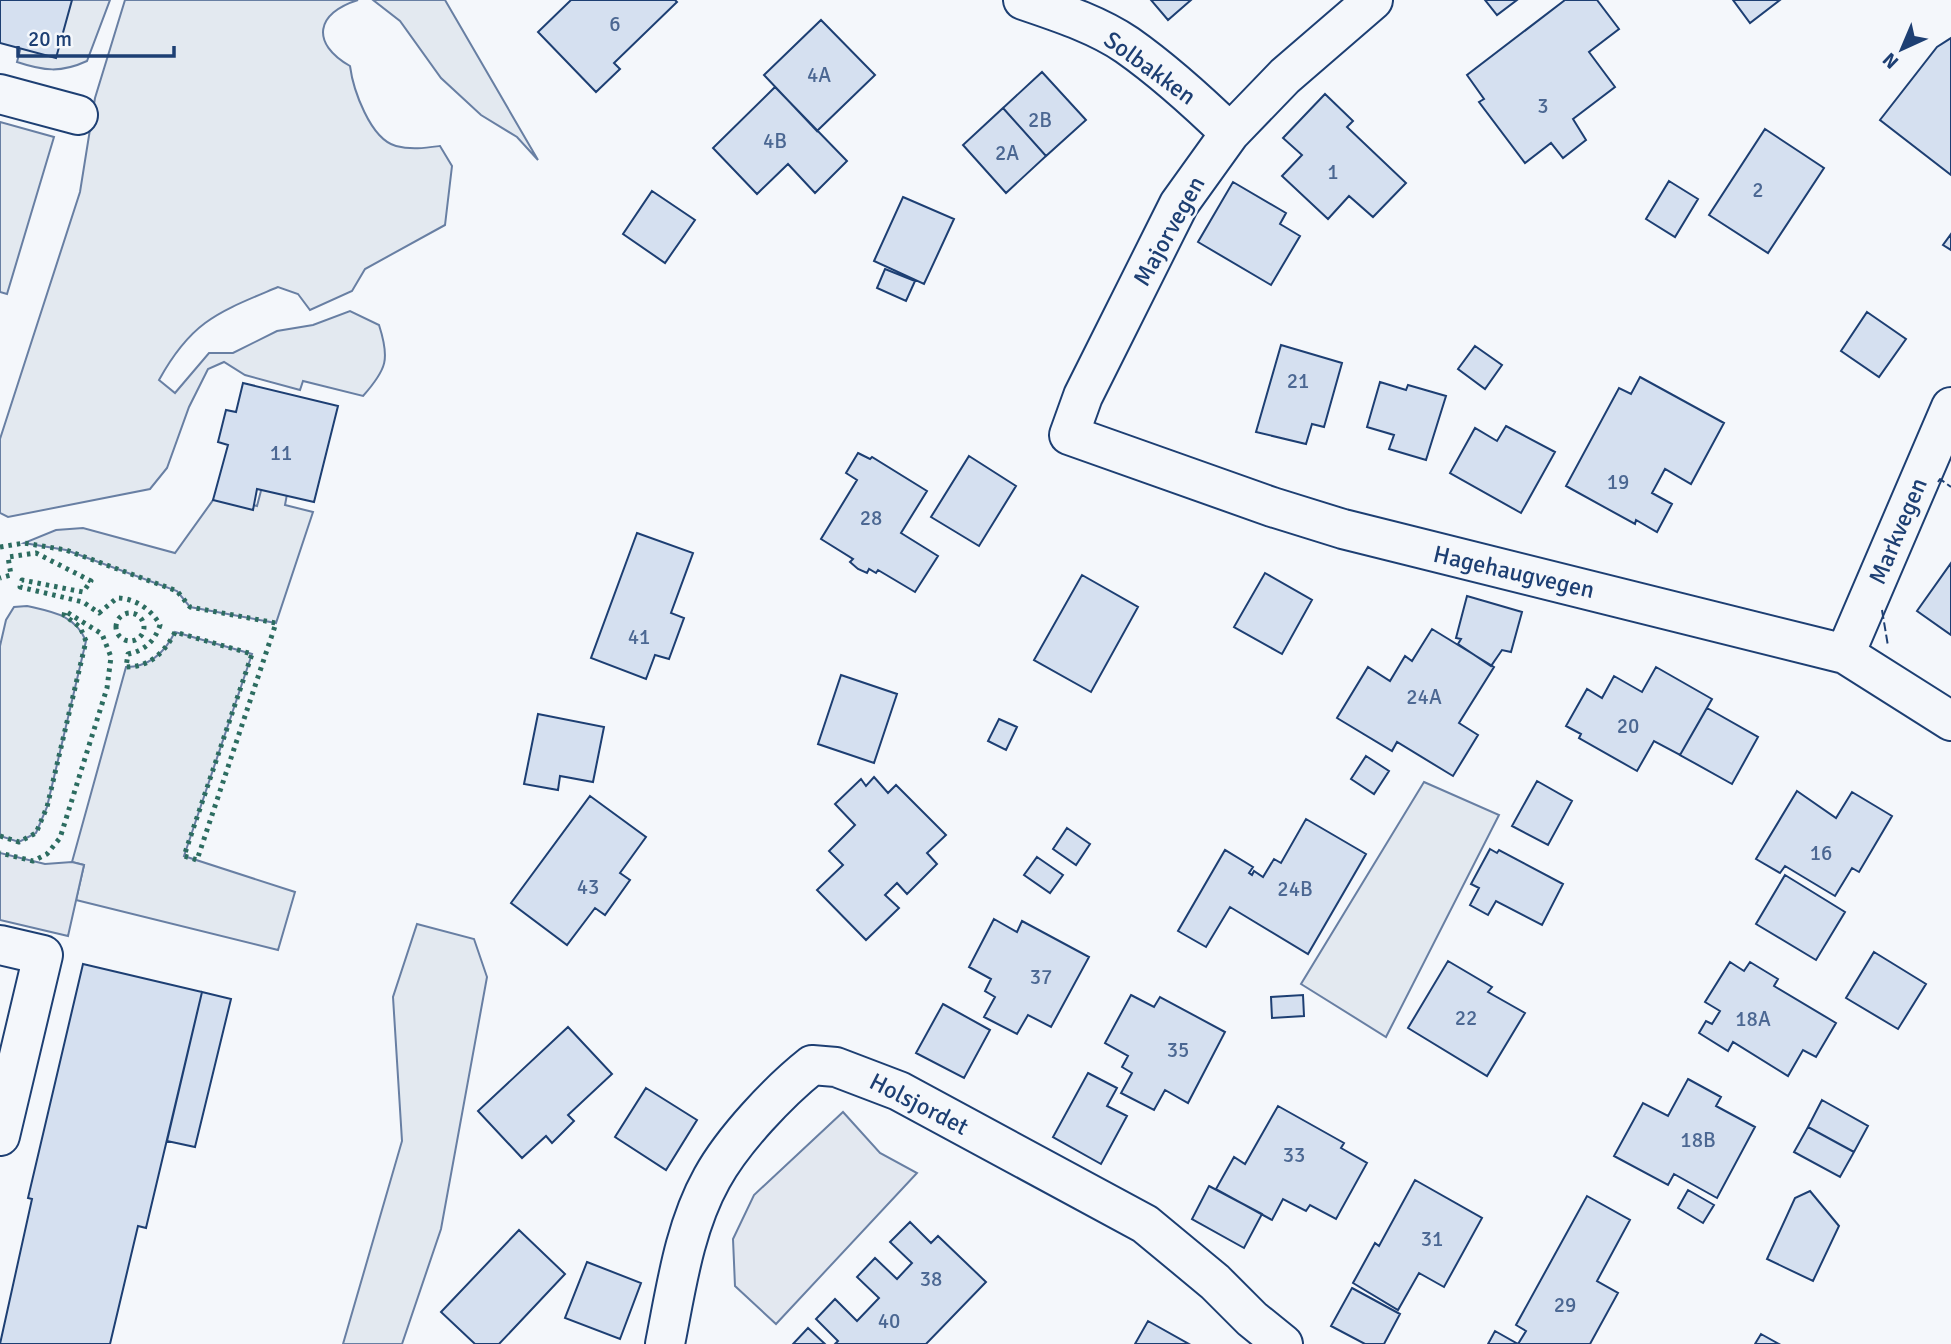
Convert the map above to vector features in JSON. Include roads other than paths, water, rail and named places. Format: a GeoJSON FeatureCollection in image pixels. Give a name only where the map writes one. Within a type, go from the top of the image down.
{"type":"FeatureCollection","features":[{"type":"Feature","properties":{"kind":"street","name":"Solbakken"},"geometry":{"type":"LineString","coordinates":[[1023,0],[1070,16],[1125,44],[1196,100],[1230,133]]}},
{"type":"Feature","properties":{"kind":"street","name":"Majorvegen"},"geometry":{"type":"LineString","coordinates":[[1069,435],[1083,396],[1179,204],[1230,133],[1285,76],[1373,0]]}},
{"type":"Feature","properties":{"kind":"street"},"geometry":{"type":"LineString","coordinates":[[0,94],[78,115]]}},
{"type":"Feature","properties":{"kind":"street","name":"Markvegen"},"geometry":{"type":"LineString","coordinates":[[1845,654],[1951,407]]}},
{"type":"Feature","properties":{"kind":"street","name":"Hagehaugvegen"},"geometry":{"type":"LineString","coordinates":[[1069,435],[1272,507],[1343,529],[1845,654],[1951,721]]}},
{"type":"Feature","properties":{"kind":"street"},"geometry":{"type":"LineString","coordinates":[[0,945],[43,955],[0,1136]]}},
{"type":"Feature","properties":{"kind":"street","name":"Holsjordet"},"geometry":{"type":"LineString","coordinates":[[664,1344],[685,1250],[712,1178],[784,1087],[812,1065],[836,1067],[899,1091],[1145,1224],[1215,1282],[1252,1319],[1283,1344]]}}]}
